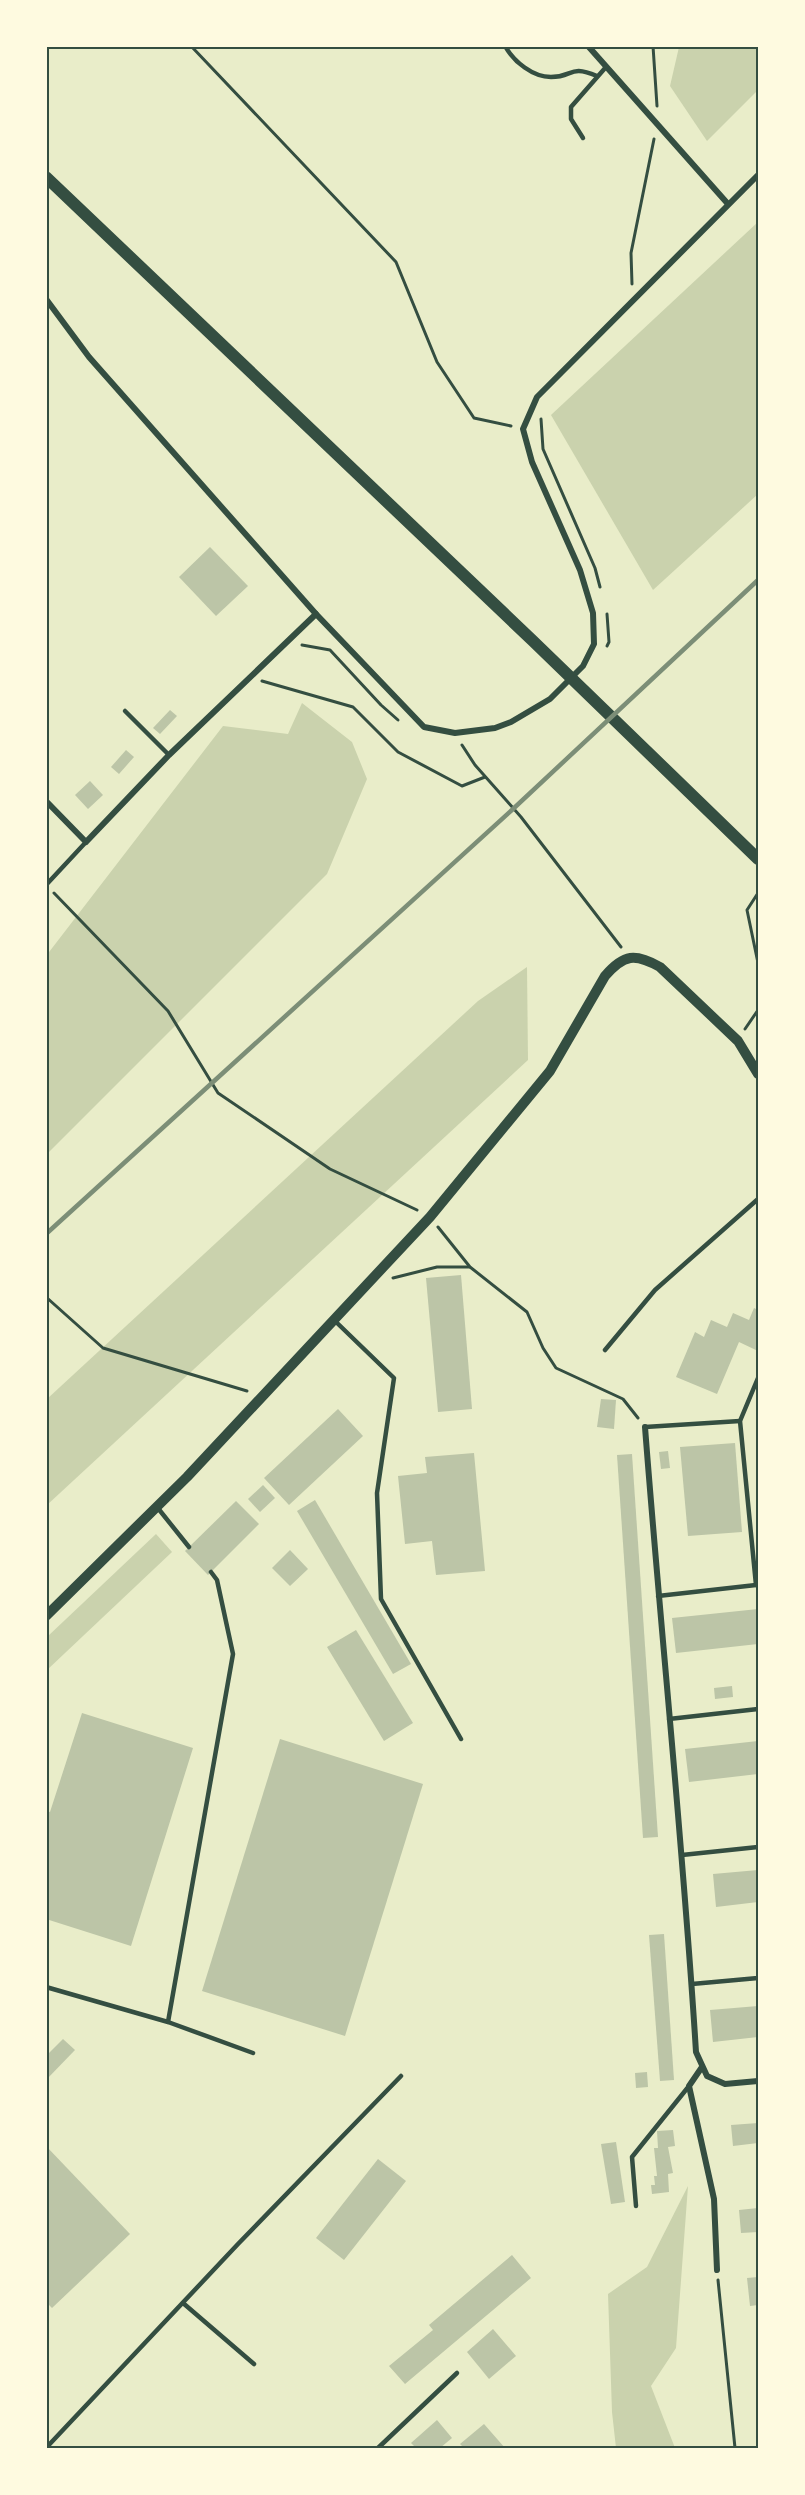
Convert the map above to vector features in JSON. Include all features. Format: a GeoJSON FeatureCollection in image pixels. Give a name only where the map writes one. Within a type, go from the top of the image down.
{"type":"FeatureCollection","features":[{"type":"Feature","properties":{"kind":"main road"},"geometry":{"type":"LineString","coordinates":[[46,177],[759,859]]}},
{"type":"Feature","properties":{"kind":"street"},"geometry":{"type":"LineString","coordinates":[[588,46],[728,204]]}},
{"type":"Feature","properties":{"kind":"street"},"geometry":{"type":"LineString","coordinates":[[46,298],[89,357],[316,614],[424,727],[455,733],[495,728],[531,712],[550,699],[583,666],[594,644],[594,613],[580,570],[532,462],[523,429],[537,397],[759,175]]}},
{"type":"Feature","properties":{"kind":"street"},"geometry":{"type":"LineString","coordinates":[[46,801],[86,842],[169,755],[316,614]]}},
{"type":"Feature","properties":{"kind":"street"},"geometry":{"type":"LineString","coordinates":[[46,1616],[157,1507],[430,1217],[550,1071],[604,976],[616,964],[629,957],[645,959],[660,967],[738,1041],[759,1074]]}},
{"type":"Feature","properties":{"kind":"street"},"geometry":{"type":"LineString","coordinates":[[645,1426],[668,1719],[682,1855],[696,2052],[707,2076],[725,2084],[759,2081]]}},
{"type":"Feature","properties":{"kind":"street"},"geometry":{"type":"LineString","coordinates":[[702,2067],[689,2086],[714,2199],[717,2270]]}},
{"type":"Feature","properties":{"kind":"lane"},"geometry":{"type":"LineString","coordinates":[[505,46],[508,53],[527,70],[551,77],[581,69],[597,76]]}},
{"type":"Feature","properties":{"kind":"lane"},"geometry":{"type":"LineString","coordinates":[[583,138],[572,119],[571,107],[606,67]]}},
{"type":"Feature","properties":{"kind":"lane"},"geometry":{"type":"LineString","coordinates":[[125,711],[169,755]]}},
{"type":"Feature","properties":{"kind":"lane"},"geometry":{"type":"LineString","coordinates":[[46,885],[86,842]]}},
{"type":"Feature","properties":{"kind":"lane"},"geometry":{"type":"LineString","coordinates":[[605,1350],[655,1290],[759,1199]]}},
{"type":"Feature","properties":{"kind":"lane"},"geometry":{"type":"LineString","coordinates":[[334,1320],[394,1378],[377,1493],[381,1599],[461,1739]]}},
{"type":"Feature","properties":{"kind":"lane"},"geometry":{"type":"LineString","coordinates":[[658,1596],[757,1585],[740,1421],[759,1378]]}},
{"type":"Feature","properties":{"kind":"lane"},"geometry":{"type":"LineString","coordinates":[[645,1426],[740,1421]]}},
{"type":"Feature","properties":{"kind":"lane"},"geometry":{"type":"LineString","coordinates":[[157,1507],[189,1547]]}},
{"type":"Feature","properties":{"kind":"lane"},"geometry":{"type":"LineString","coordinates":[[168,2022],[233,1654],[217,1580],[211,1572]]}},
{"type":"Feature","properties":{"kind":"lane"},"geometry":{"type":"LineString","coordinates":[[668,1719],[759,1709]]}},
{"type":"Feature","properties":{"kind":"lane"},"geometry":{"type":"LineString","coordinates":[[682,1855],[759,1847]]}},
{"type":"Feature","properties":{"kind":"lane"},"geometry":{"type":"LineString","coordinates":[[692,1984],[759,1978]]}},
{"type":"Feature","properties":{"kind":"lane"},"geometry":{"type":"LineString","coordinates":[[46,1988],[168,2022],[253,2054]]}},
{"type":"Feature","properties":{"kind":"lane"},"geometry":{"type":"LineString","coordinates":[[46,2448],[401,2076]]}},
{"type":"Feature","properties":{"kind":"lane"},"geometry":{"type":"LineString","coordinates":[[636,2206],[632,2157],[689,2086]]}},
{"type":"Feature","properties":{"kind":"lane"},"geometry":{"type":"LineString","coordinates":[[183,2303],[254,2364]]}},
{"type":"Feature","properties":{"kind":"lane"},"geometry":{"type":"LineString","coordinates":[[378,2448],[457,2373]]}},
{"type":"Feature","properties":{"kind":"path"},"geometry":{"type":"LineString","coordinates":[[191,46],[396,262],[437,363],[474,418],[523,429]]}},
{"type":"Feature","properties":{"kind":"path"},"geometry":{"type":"LineString","coordinates":[[632,303],[631,253],[658,123],[653,46]]}},
{"type":"Feature","properties":{"kind":"path"},"geometry":{"type":"LineString","coordinates":[[252,677],[353,707],[398,752],[462,786],[485,777]]}},
{"type":"Feature","properties":{"kind":"path"},"geometry":{"type":"LineString","coordinates":[[455,733],[475,765],[521,817],[629,957]]}},
{"type":"Feature","properties":{"kind":"path"},"geometry":{"type":"LineString","coordinates":[[46,885],[168,1011],[218,1093],[330,1168],[430,1217],[470,1267],[527,1312],[543,1348],[556,1368],[623,1399],[645,1426]]}},
{"type":"Feature","properties":{"kind":"path"},"geometry":{"type":"LineString","coordinates":[[759,893],[747,910],[759,963]]}},
{"type":"Feature","properties":{"kind":"path"},"geometry":{"type":"LineString","coordinates":[[738,1041],[759,1010]]}},
{"type":"Feature","properties":{"kind":"path"},"geometry":{"type":"LineString","coordinates":[[368,1284],[437,1267],[470,1267]]}},
{"type":"Feature","properties":{"kind":"path"},"geometry":{"type":"LineString","coordinates":[[46,1297],[103,1348],[263,1396]]}},
{"type":"Feature","properties":{"kind":"path"},"geometry":{"type":"LineString","coordinates":[[717,2270],[735,2448]]}},
{"type":"Feature","properties":{"kind":"green space"},"geometry":{"type":"Polygon","coordinates":[[[679,47],[758,47],[758,90],[707,141],[670,86],[679,47]]]}},
{"type":"Feature","properties":{"kind":"green space"},"geometry":{"type":"Polygon","coordinates":[[[758,222],[758,494],[653,590],[551,415],[758,222]]]}},
{"type":"Feature","properties":{"kind":"green space"},"geometry":{"type":"Polygon","coordinates":[[[302,703],[352,742],[367,779],[327,874],[47,1154],[46,956],[223,726],[288,734],[302,703]]]}},
{"type":"Feature","properties":{"kind":"green space"},"geometry":{"type":"Polygon","coordinates":[[[527,967],[528,1060],[47,1505],[47,1399],[478,1001],[527,967]]]}},
{"type":"Feature","properties":{"kind":"green space"},"geometry":{"type":"Polygon","coordinates":[[[156,1534],[172,1552],[47,1670],[47,1637],[156,1534]]]}},
{"type":"Feature","properties":{"kind":"green space"},"geometry":{"type":"Polygon","coordinates":[[[688,2186],[676,2348],[651,2386],[675,2448],[616,2448],[612,2412],[608,2294],[647,2267],[688,2186]]]}},
{"type":"Feature","properties":{"kind":"building"},"geometry":{"type":"Polygon","coordinates":[[[210,547],[248,586],[216,616],[179,577],[210,547]]]}},
{"type":"Feature","properties":{"kind":"building"},"geometry":{"type":"Polygon","coordinates":[[[170,710],[177,716],[160,734],[153,728],[170,710]]]}},
{"type":"Feature","properties":{"kind":"building"},"geometry":{"type":"Polygon","coordinates":[[[126,750],[134,757],[119,774],[111,767],[126,750]]]}},
{"type":"Feature","properties":{"kind":"building"},"geometry":{"type":"Polygon","coordinates":[[[90,781],[103,795],[88,809],[75,795],[90,781]]]}},
{"type":"Feature","properties":{"kind":"building"},"geometry":{"type":"Polygon","coordinates":[[[461,1275],[472,1409],[438,1412],[426,1278],[461,1275]]]}},
{"type":"Feature","properties":{"kind":"building"},"geometry":{"type":"Polygon","coordinates":[[[754,1308],[758,1310],[758,1351],[739,1342],[717,1394],[676,1377],[695,1332],[704,1337],[711,1320],[727,1327],[733,1313],[749,1320],[754,1308]]]}},
{"type":"Feature","properties":{"kind":"building"},"geometry":{"type":"Polygon","coordinates":[[[601,1399],[616,1400],[614,1429],[597,1427],[601,1399]]]}},
{"type":"Feature","properties":{"kind":"building"},"geometry":{"type":"Polygon","coordinates":[[[338,1409],[363,1436],[289,1505],[264,1478],[338,1409]]]}},
{"type":"Feature","properties":{"kind":"building"},"geometry":{"type":"Polygon","coordinates":[[[735,1443],[742,1532],[688,1536],[680,1447],[735,1443]]]}},
{"type":"Feature","properties":{"kind":"building"},"geometry":{"type":"Polygon","coordinates":[[[668,1451],[670,1468],[661,1469],[659,1452],[668,1451]]]}},
{"type":"Feature","properties":{"kind":"building"},"geometry":{"type":"Polygon","coordinates":[[[474,1453],[485,1571],[436,1575],[432,1541],[405,1544],[398,1476],[427,1473],[425,1457],[474,1453]]]}},
{"type":"Feature","properties":{"kind":"building"},"geometry":{"type":"Polygon","coordinates":[[[632,1454],[658,1837],[643,1838],[617,1455],[632,1454]]]}},
{"type":"Feature","properties":{"kind":"building"},"geometry":{"type":"Polygon","coordinates":[[[263,1485],[275,1498],[260,1512],[248,1499],[263,1485]]]}},
{"type":"Feature","properties":{"kind":"building"},"geometry":{"type":"Polygon","coordinates":[[[315,1500],[411,1664],[393,1674],[297,1511],[315,1500]]]}},
{"type":"Feature","properties":{"kind":"building"},"geometry":{"type":"Polygon","coordinates":[[[236,1501],[259,1524],[208,1575],[185,1551],[236,1501]]]}},
{"type":"Feature","properties":{"kind":"building"},"geometry":{"type":"Polygon","coordinates":[[[290,1550],[308,1569],[290,1586],[272,1568],[290,1550]]]}},
{"type":"Feature","properties":{"kind":"building"},"geometry":{"type":"Polygon","coordinates":[[[758,1609],[758,1644],[676,1653],[672,1618],[758,1609]]]}},
{"type":"Feature","properties":{"kind":"building"},"geometry":{"type":"Polygon","coordinates":[[[356,1630],[413,1723],[384,1741],[327,1647],[356,1630]]]}},
{"type":"Feature","properties":{"kind":"building"},"geometry":{"type":"Polygon","coordinates":[[[732,1686],[733,1697],[715,1699],[714,1688],[732,1686]]]}},
{"type":"Feature","properties":{"kind":"building"},"geometry":{"type":"Polygon","coordinates":[[[82,1713],[193,1748],[131,1946],[46,1919],[46,1811],[50,1812],[82,1713]]]}},
{"type":"Feature","properties":{"kind":"building"},"geometry":{"type":"Polygon","coordinates":[[[280,1739],[423,1784],[345,2036],[202,1991],[280,1739]]]}},
{"type":"Feature","properties":{"kind":"building"},"geometry":{"type":"Polygon","coordinates":[[[758,1741],[758,1774],[689,1782],[685,1749],[758,1741]]]}},
{"type":"Feature","properties":{"kind":"building"},"geometry":{"type":"Polygon","coordinates":[[[758,1870],[758,1902],[716,1907],[713,1874],[758,1870]]]}},
{"type":"Feature","properties":{"kind":"building"},"geometry":{"type":"Polygon","coordinates":[[[664,1934],[674,2080],[660,2081],[649,1935],[664,1934]]]}},
{"type":"Feature","properties":{"kind":"building"},"geometry":{"type":"Polygon","coordinates":[[[758,2006],[758,2037],[713,2042],[710,2010],[758,2006]]]}},
{"type":"Feature","properties":{"kind":"building"},"geometry":{"type":"Polygon","coordinates":[[[63,2039],[75,2050],[46,2080],[46,2056],[63,2039]]]}},
{"type":"Feature","properties":{"kind":"building"},"geometry":{"type":"Polygon","coordinates":[[[647,2072],[648,2087],[636,2088],[635,2073],[647,2072]]]}},
{"type":"Feature","properties":{"kind":"building"},"geometry":{"type":"Polygon","coordinates":[[[758,2123],[758,2143],[733,2146],[731,2125],[758,2123]]]}},
{"type":"Feature","properties":{"kind":"building"},"geometry":{"type":"Polygon","coordinates":[[[673,2130],[675,2146],[668,2147],[673,2173],[668,2174],[669,2192],[652,2194],[651,2185],[655,2185],[654,2176],[657,2176],[654,2148],[658,2148],[657,2131],[673,2130]]]}},
{"type":"Feature","properties":{"kind":"building"},"geometry":{"type":"Polygon","coordinates":[[[616,2142],[625,2202],[611,2204],[601,2144],[616,2142]]]}},
{"type":"Feature","properties":{"kind":"building"},"geometry":{"type":"Polygon","coordinates":[[[46,2146],[130,2234],[52,2308],[46,2302],[46,2146]]]}},
{"type":"Feature","properties":{"kind":"building"},"geometry":{"type":"Polygon","coordinates":[[[378,2159],[406,2181],[344,2260],[316,2238],[378,2159]]]}},
{"type":"Feature","properties":{"kind":"building"},"geometry":{"type":"Polygon","coordinates":[[[758,2208],[758,2232],[741,2233],[739,2210],[758,2208]]]}},
{"type":"Feature","properties":{"kind":"building"},"geometry":{"type":"Polygon","coordinates":[[[512,2255],[531,2278],[405,2384],[389,2366],[433,2330],[429,2325],[512,2255]]]}},
{"type":"Feature","properties":{"kind":"building"},"geometry":{"type":"Polygon","coordinates":[[[758,2277],[758,2305],[750,2306],[747,2278],[758,2277]]]}},
{"type":"Feature","properties":{"kind":"building"},"geometry":{"type":"Polygon","coordinates":[[[493,2329],[516,2356],[489,2379],[467,2352],[493,2329]]]}},
{"type":"Feature","properties":{"kind":"building"},"geometry":{"type":"Polygon","coordinates":[[[437,2420],[452,2438],[440,2448],[416,2448],[411,2443],[437,2420]]]}},
{"type":"Feature","properties":{"kind":"building"},"geometry":{"type":"Polygon","coordinates":[[[484,2424],[505,2448],[464,2448],[460,2444],[484,2424]]]}},
{"type":"Feature","properties":{"kind":"railway"},"geometry":{"type":"LineString","coordinates":[[46,1234],[513,809],[758,580]]}}]}
